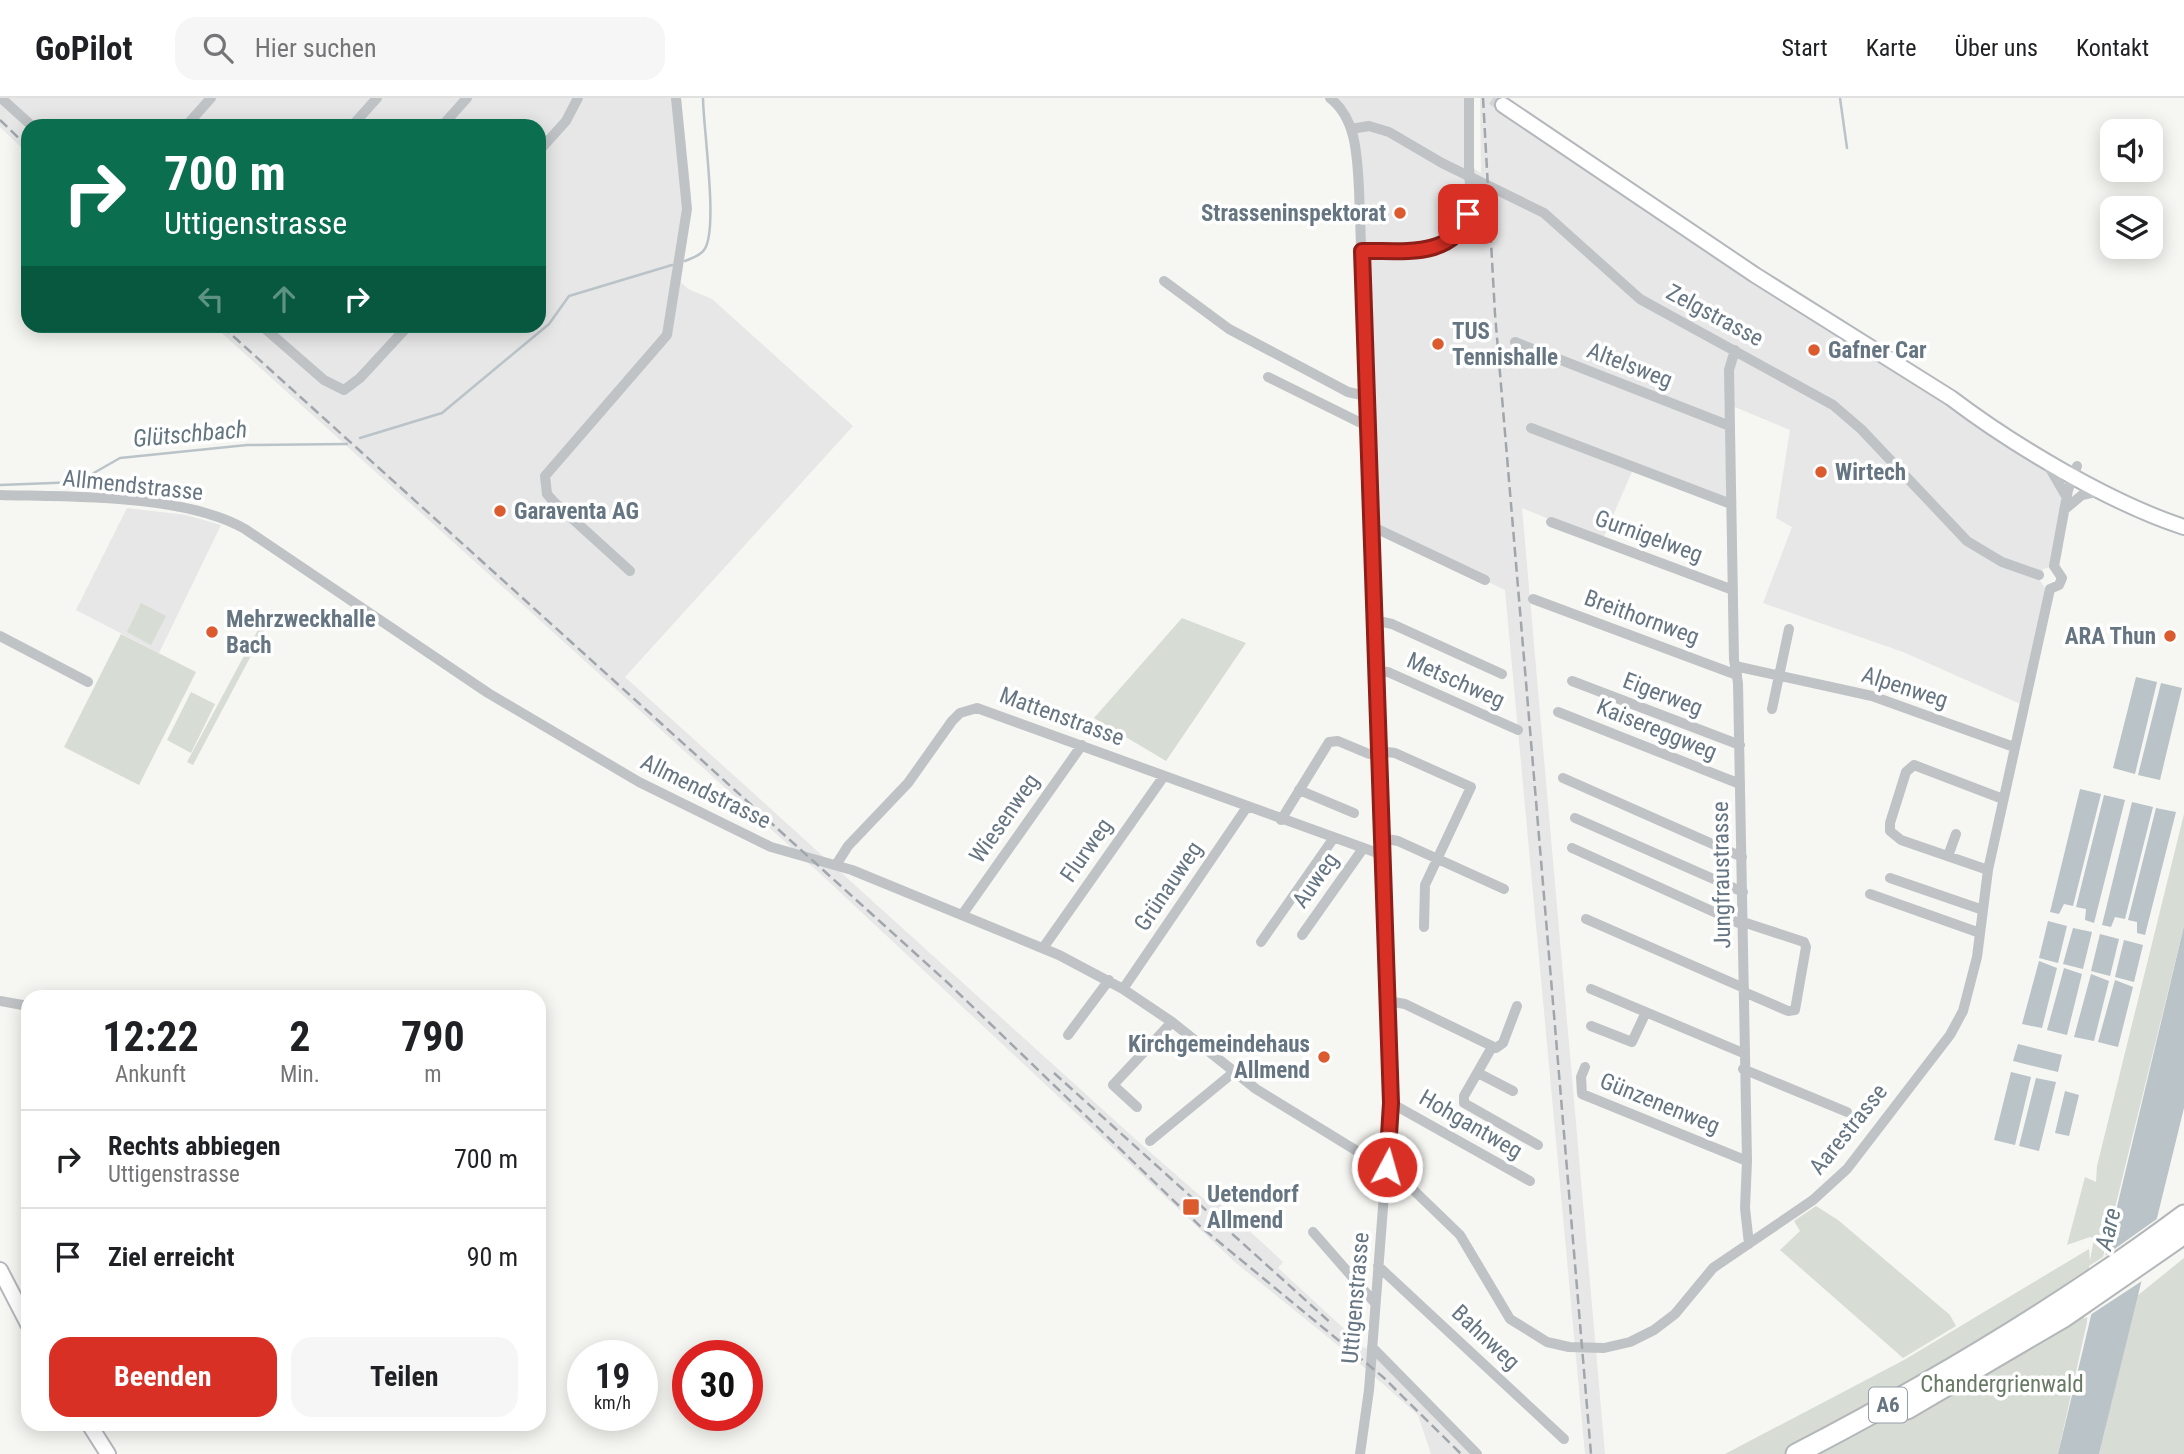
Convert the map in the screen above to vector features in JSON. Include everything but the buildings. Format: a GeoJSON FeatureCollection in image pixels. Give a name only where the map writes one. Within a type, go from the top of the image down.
{"type":"FeatureCollection","features":[{"type":"Feature","properties":{"kind":"highway"},"geometry":{"type":"LineString","coordinates":[[2152,1239],[2184,1206]]}},
{"type":"Feature","properties":{"kind":"highway","name":"A6"},"geometry":{"type":"LineString","coordinates":[[1796,1454],[1913,1391],[2070,1295],[2184,1215]]}},
{"type":"Feature","properties":{"kind":"highway","name":"A6"},"geometry":{"type":"LineString","coordinates":[[1825,1454],[2064,1317],[2183,1235]]}},
{"type":"Feature","properties":{"kind":"main road"},"geometry":{"type":"LineString","coordinates":[[1503,105],[1745,269],[1951,398],[2075,470],[2103,491],[2184,527]]}},
{"type":"Feature","properties":{"kind":"main road"},"geometry":{"type":"LineString","coordinates":[[1951,398],[1987,424],[2039,455],[2184,520]]}},
{"type":"Feature","properties":{"kind":"main road"},"geometry":{"type":"LineString","coordinates":[[0,1270],[21,1310]]}},
{"type":"Feature","properties":{"kind":"main road"},"geometry":{"type":"LineString","coordinates":[[93,1431],[108,1454]]}},
{"type":"Feature","properties":{"kind":"street"},"geometry":{"type":"LineString","coordinates":[[1,98],[24,119]]}},
{"type":"Feature","properties":{"kind":"street"},"geometry":{"type":"LineString","coordinates":[[192,119],[211,98]]}},
{"type":"Feature","properties":{"kind":"street"},"geometry":{"type":"LineString","coordinates":[[358,119],[377,98]]}},
{"type":"Feature","properties":{"kind":"street"},"geometry":{"type":"LineString","coordinates":[[448,119],[467,98]]}},
{"type":"Feature","properties":{"kind":"street"},"geometry":{"type":"LineString","coordinates":[[546,143],[569,117],[578,98]]}},
{"type":"Feature","properties":{"kind":"street"},"geometry":{"type":"LineString","coordinates":[[629,571],[554,502],[547,494],[545,476],[667,335],[687,209],[676,98]]}},
{"type":"Feature","properties":{"kind":"street"},"geometry":{"type":"LineString","coordinates":[[1330,98],[1344,113],[1351,128],[1358,175],[1362,251],[1430,248],[1450,242],[1464,226],[1470,186],[1469,98]]}},
{"type":"Feature","properties":{"kind":"street","name":"Zelgstrasse"},"geometry":{"type":"LineString","coordinates":[[1351,128],[1368,126],[1389,132],[1442,163],[1536,208],[1563,226],[1628,290],[1813,393],[1847,416],[1967,541],[2002,562],[2039,575]]}},
{"type":"Feature","properties":{"kind":"street","name":"Uttigenstrasse"},"geometry":{"type":"LineString","coordinates":[[1360,1454],[1376,1303],[1391,1103],[1383,855],[1374,753],[1376,671],[1362,251]]}},
{"type":"Feature","properties":{"kind":"street"},"geometry":{"type":"LineString","coordinates":[[1164,281],[1238,335],[1348,392],[1366,396]]}},
{"type":"Feature","properties":{"kind":"street"},"geometry":{"type":"LineString","coordinates":[[270,333],[324,380],[344,390],[360,378],[402,333]]}},
{"type":"Feature","properties":{"kind":"street","name":"Altelsweg"},"geometry":{"type":"LineString","coordinates":[[1515,342],[1730,426]]}},
{"type":"Feature","properties":{"kind":"street","name":"Jungfraustrasse"},"geometry":{"type":"LineString","coordinates":[[1735,350],[1729,370],[1731,504],[1740,745],[1743,1053],[1747,1161],[1745,1208],[1749,1244]]}},
{"type":"Feature","properties":{"kind":"street"},"geometry":{"type":"LineString","coordinates":[[1268,377],[1367,426]]}},
{"type":"Feature","properties":{"kind":"street"},"geometry":{"type":"LineString","coordinates":[[1531,428],[1731,504]]}},
{"type":"Feature","properties":{"kind":"street"},"geometry":{"type":"LineString","coordinates":[[2039,455],[2056,473],[2066,498]]}},
{"type":"Feature","properties":{"kind":"street"},"geometry":{"type":"LineString","coordinates":[[2054,566],[2046,567],[2039,575],[2042,586],[2050,589],[2059,585],[2062,578],[2054,566],[2066,498],[2075,470]]}},
{"type":"Feature","properties":{"kind":"street"},"geometry":{"type":"LineString","coordinates":[[2064,510],[2086,493],[2103,491]]}},
{"type":"Feature","properties":{"kind":"street","name":"Allmendstrasse"},"geometry":{"type":"LineString","coordinates":[[0,495],[192,509],[245,529],[477,685],[610,767],[761,842],[836,865],[1042,948],[1109,980],[1172,1023],[1269,1098],[1387,1167]]}},
{"type":"Feature","properties":{"kind":"street","name":"Gurnigelweg"},"geometry":{"type":"LineString","coordinates":[[1551,522],[1733,590]]}},
{"type":"Feature","properties":{"kind":"street"},"geometry":{"type":"LineString","coordinates":[[1371,526],[1485,579]]}},
{"type":"Feature","properties":{"kind":"street","name":"Aarestrasse"},"geometry":{"type":"LineString","coordinates":[[1387,1167],[1454,1228],[1510,1319],[1531,1335],[1555,1345],[1604,1348],[1646,1334],[1675,1314],[1706,1274],[1821,1195],[1840,1178],[1950,1035],[1969,992],[1988,870],[2050,589]]}},
{"type":"Feature","properties":{"kind":"street","name":"Breithornweg"},"geometry":{"type":"LineString","coordinates":[[1533,599],[1736,670]]}},
{"type":"Feature","properties":{"kind":"street"},"geometry":{"type":"LineString","coordinates":[[1374,620],[1392,624],[1502,674]]}},
{"type":"Feature","properties":{"kind":"street"},"geometry":{"type":"LineString","coordinates":[[1772,709],[1789,629]]}},
{"type":"Feature","properties":{"kind":"street"},"geometry":{"type":"LineString","coordinates":[[0,636],[88,682]]}},
{"type":"Feature","properties":{"kind":"street","name":"Alpenweg"},"geometry":{"type":"LineString","coordinates":[[1736,670],[1779,676],[1881,699],[2014,747]]}},
{"type":"Feature","properties":{"kind":"street","name":"Metschweg"},"geometry":{"type":"LineString","coordinates":[[1376,671],[1388,672],[1518,730]]}},
{"type":"Feature","properties":{"kind":"street","name":"Eigerweg"},"geometry":{"type":"LineString","coordinates":[[1572,681],[1740,745]]}},
{"type":"Feature","properties":{"kind":"street","name":"Mattenstrasse"},"geometry":{"type":"LineString","coordinates":[[836,865],[848,846],[908,783],[960,713],[977,708],[1362,850],[1383,855]]}},
{"type":"Feature","properties":{"kind":"street","name":"Kaisereggweg"},"geometry":{"type":"LineString","coordinates":[[1558,712],[1740,784]]}},
{"type":"Feature","properties":{"kind":"street"},"geometry":{"type":"LineString","coordinates":[[1281,820],[1329,742],[1338,741],[1374,753],[1395,753],[1471,787],[1424,890],[1424,927]]}},
{"type":"Feature","properties":{"kind":"street","name":"Wiesenweg"},"geometry":{"type":"LineString","coordinates":[[962,915],[1082,745]]}},
{"type":"Feature","properties":{"kind":"street"},"geometry":{"type":"LineString","coordinates":[[1988,870],[1901,840],[1890,831],[1890,823],[1909,768],[1919,766],[2003,799]]}},
{"type":"Feature","properties":{"kind":"street","name":"Flurweg"},"geometry":{"type":"LineString","coordinates":[[1042,948],[1164,776]]}},
{"type":"Feature","properties":{"kind":"street"},"geometry":{"type":"LineString","coordinates":[[1563,778],[1742,857]]}},
{"type":"Feature","properties":{"kind":"street"},"geometry":{"type":"LineString","coordinates":[[1299,790],[1354,813]]}},
{"type":"Feature","properties":{"kind":"street","name":"Grünauweg"},"geometry":{"type":"LineString","coordinates":[[1123,989],[1247,807]]}},
{"type":"Feature","properties":{"kind":"street"},"geometry":{"type":"LineString","coordinates":[[1575,818],[1742,892]]}},
{"type":"Feature","properties":{"kind":"street"},"geometry":{"type":"LineString","coordinates":[[1948,856],[1956,834]]}},
{"type":"Feature","properties":{"kind":"street"},"geometry":{"type":"LineString","coordinates":[[1382,838],[1398,841],[1504,889]]}},
{"type":"Feature","properties":{"kind":"street"},"geometry":{"type":"LineString","coordinates":[[1261,942],[1333,839]]}},
{"type":"Feature","properties":{"kind":"street"},"geometry":{"type":"LineString","coordinates":[[1572,848],[1743,923],[1804,942],[1806,947],[1795,1010],[1788,1011],[1586,919]]}},
{"type":"Feature","properties":{"kind":"street","name":"Auweg"},"geometry":{"type":"LineString","coordinates":[[1302,935],[1362,850]]}},
{"type":"Feature","properties":{"kind":"street"},"geometry":{"type":"LineString","coordinates":[[1890,878],[1983,911]]}},
{"type":"Feature","properties":{"kind":"street"},"geometry":{"type":"LineString","coordinates":[[1870,894],[1980,933]]}},
{"type":"Feature","properties":{"kind":"street"},"geometry":{"type":"LineString","coordinates":[[1068,1035],[1109,980]]}},
{"type":"Feature","properties":{"kind":"street"},"geometry":{"type":"LineString","coordinates":[[1591,989],[1743,1053]]}},
{"type":"Feature","properties":{"kind":"street"},"geometry":{"type":"LineString","coordinates":[[0,1001],[21,1005]]}},
{"type":"Feature","properties":{"kind":"street"},"geometry":{"type":"LineString","coordinates":[[1388,1001],[1405,1004],[1492,1047]]}},
{"type":"Feature","properties":{"kind":"street"},"geometry":{"type":"LineString","coordinates":[[1517,1006],[1503,1043],[1492,1047],[1464,1096],[1464,1103],[1538,1145]]}},
{"type":"Feature","properties":{"kind":"street"},"geometry":{"type":"LineString","coordinates":[[1591,1026],[1632,1042],[1646,1012]]}},
{"type":"Feature","properties":{"kind":"street"},"geometry":{"type":"LineString","coordinates":[[1137,1107],[1113,1085],[1172,1023]]}},
{"type":"Feature","properties":{"kind":"street","name":"Günzenenweg"},"geometry":{"type":"LineString","coordinates":[[1585,1067],[1581,1077],[1582,1094],[1747,1161]]}},
{"type":"Feature","properties":{"kind":"street"},"geometry":{"type":"LineString","coordinates":[[1744,1069],[1847,1112]]}},
{"type":"Feature","properties":{"kind":"street"},"geometry":{"type":"LineString","coordinates":[[1150,1141],[1234,1072]]}},
{"type":"Feature","properties":{"kind":"street"},"geometry":{"type":"LineString","coordinates":[[1478,1073],[1513,1091]]}},
{"type":"Feature","properties":{"kind":"street","name":"Hohgantweg"},"geometry":{"type":"LineString","coordinates":[[1391,1103],[1530,1181]]}},
{"type":"Feature","properties":{"kind":"street"},"geometry":{"type":"LineString","coordinates":[[1313,1232],[1376,1303]]}},
{"type":"Feature","properties":{"kind":"street","name":"Bahnweg"},"geometry":{"type":"LineString","coordinates":[[1378,1266],[1564,1438]]}},
{"type":"Feature","properties":{"kind":"street"},"geometry":{"type":"LineString","coordinates":[[1372,1347],[1477,1454]]}},
{"type":"Feature","properties":{"kind":"shaded area"},"geometry":{"type":"Polygon","coordinates":[[[0,98],[681,98],[691,195],[681,282],[688,289],[712,299],[853,426],[625,677],[1143,1146],[1206,1201],[1211,1196],[1283,1262],[1278,1268],[1365,1348],[1372,1347],[1477,1454],[1431,1454],[1418,1415],[1350,1355],[1236,1263],[825,878],[222,333],[546,333],[546,119],[21,119],[21,147],[0,127],[0,98]]]}},
{"type":"Feature","properties":{"kind":"shaded area"},"geometry":{"type":"Polygon","coordinates":[[[1330,98],[1469,98],[1469,166],[1481,173],[1480,98],[1498,98],[1498,108],[2073,474],[2054,566],[2043,569],[2039,579],[2045,588],[2025,706],[1903,652],[1763,603],[1792,527],[1776,518],[1790,430],[1730,405],[1731,504],[1634,467],[1602,541],[1522,508],[1605,1454],[1585,1454],[1505,590],[1371,526],[1354,140],[1330,98]]]}},
{"type":"Feature","properties":{"kind":"shaded area"},"geometry":{"type":"Polygon","coordinates":[[[127,508],[186,515],[221,525],[159,653],[76,610],[127,508]]]}},
{"type":"Feature","properties":{"kind":"shaded area"},"geometry":{"type":"Polygon","coordinates":[[[2136,677],[2157,682],[2135,774],[2113,768],[2136,677]]]}},
{"type":"Feature","properties":{"kind":"shaded area"},"geometry":{"type":"Polygon","coordinates":[[[2161,683],[2182,688],[2160,780],[2138,775],[2161,683]]]}},
{"type":"Feature","properties":{"kind":"shaded area"},"geometry":{"type":"Polygon","coordinates":[[[2080,789],[2101,794],[2073,906],[2064,904],[2059,914],[2050,912],[2080,789]]]}},
{"type":"Feature","properties":{"kind":"shaded area"},"geometry":{"type":"Polygon","coordinates":[[[2104,795],[2125,800],[2094,923],[2085,920],[2086,909],[2076,907],[2104,795]]]}},
{"type":"Feature","properties":{"kind":"shaded area"},"geometry":{"type":"Polygon","coordinates":[[[2132,802],[2153,807],[2125,919],[2115,917],[2111,927],[2102,925],[2132,802]]]}},
{"type":"Feature","properties":{"kind":"shaded area"},"geometry":{"type":"Polygon","coordinates":[[[2156,808],[2176,812],[2145,935],[2137,933],[2137,922],[2128,920],[2156,808]]]}},
{"type":"Feature","properties":{"kind":"shaded area"},"geometry":{"type":"Polygon","coordinates":[[[2048,921],[2067,926],[2058,963],[2039,958],[2048,921]]]}},
{"type":"Feature","properties":{"kind":"shaded area"},"geometry":{"type":"Polygon","coordinates":[[[2184,926],[2184,1108],[2099,1454],[2058,1454],[2184,926]]]}},
{"type":"Feature","properties":{"kind":"shaded area"},"geometry":{"type":"Polygon","coordinates":[[[2073,928],[2092,932],[2083,969],[2063,964],[2073,928]]]}},
{"type":"Feature","properties":{"kind":"shaded area"},"geometry":{"type":"Polygon","coordinates":[[[2100,934],[2119,939],[2110,976],[2091,971],[2100,934]]]}},
{"type":"Feature","properties":{"kind":"shaded area"},"geometry":{"type":"Polygon","coordinates":[[[2124,940],[2143,945],[2134,982],[2115,977],[2124,940]]]}},
{"type":"Feature","properties":{"kind":"shaded area"},"geometry":{"type":"Polygon","coordinates":[[[2039,961],[2057,968],[2042,1028],[2022,1024],[2039,961]]]}},
{"type":"Feature","properties":{"kind":"shaded area"},"geometry":{"type":"Polygon","coordinates":[[[2064,968],[2082,974],[2067,1035],[2047,1030],[2064,968]]]}},
{"type":"Feature","properties":{"kind":"shaded area"},"geometry":{"type":"Polygon","coordinates":[[[2091,974],[2109,981],[2094,1041],[2074,1037],[2091,974]]]}},
{"type":"Feature","properties":{"kind":"shaded area"},"geometry":{"type":"Polygon","coordinates":[[[2115,980],[2133,987],[2118,1047],[2098,1042],[2115,980]]]}},
{"type":"Feature","properties":{"kind":"shaded area"},"geometry":{"type":"Polygon","coordinates":[[[2018,1044],[2062,1055],[2058,1072],[2013,1061],[2018,1044]]]}},
{"type":"Feature","properties":{"kind":"shaded area"},"geometry":{"type":"Polygon","coordinates":[[[2011,1072],[2031,1077],[2015,1145],[1994,1140],[2011,1072]]]}},
{"type":"Feature","properties":{"kind":"shaded area"},"geometry":{"type":"Polygon","coordinates":[[[2036,1078],[2056,1082],[2039,1151],[2019,1146],[2036,1078]]]}},
{"type":"Feature","properties":{"kind":"shaded area"},"geometry":{"type":"Polygon","coordinates":[[[2065,1091],[2079,1095],[2069,1136],[2055,1133],[2065,1091]]]}},
{"type":"Feature","properties":{"kind":"green space"},"geometry":{"type":"Polygon","coordinates":[[[141,603],[166,616],[151,645],[127,632],[141,603]]]}},
{"type":"Feature","properties":{"kind":"green space"},"geometry":{"type":"Polygon","coordinates":[[[267,613],[272,616],[193,765],[187,762],[267,613]]]}},
{"type":"Feature","properties":{"kind":"green space"},"geometry":{"type":"Polygon","coordinates":[[[1182,618],[1246,643],[1166,761],[1094,718],[1182,618]]]}},
{"type":"Feature","properties":{"kind":"green space"},"geometry":{"type":"Polygon","coordinates":[[[121,634],[196,672],[139,785],[64,747],[121,634]]]}},
{"type":"Feature","properties":{"kind":"green space"},"geometry":{"type":"Polygon","coordinates":[[[191,692],[215,704],[191,753],[167,740],[191,692]]]}},
{"type":"Feature","properties":{"kind":"green space","name":"Chandergrienwald"},"geometry":{"type":"Polygon","coordinates":[[[2184,814],[2184,926],[2103,1257],[2089,1266],[2087,1322],[2058,1454],[1725,1454],[1904,1360],[2089,1249],[2090,1261],[2094,1238],[2067,1245],[2085,1177],[2096,1182],[2097,1166],[2184,814]]]}},
{"type":"Feature","properties":{"kind":"green space"},"geometry":{"type":"Polygon","coordinates":[[[1816,1206],[1838,1220],[1950,1315],[1956,1326],[1903,1358],[1780,1250],[1800,1231],[1794,1221],[1816,1206]]]}},
{"type":"Feature","properties":{"kind":"green space"},"geometry":{"type":"Polygon","coordinates":[[[2184,1258],[2184,1454],[2099,1454],[2137,1296],[2184,1258]]]}},
{"type":"Feature","properties":{"kind":"pier"},"geometry":{"type":"Polygon","coordinates":[[[2161,1216],[2145,1279],[2084,1319],[2099,1260],[2161,1216]]]}},
{"type":"Feature","properties":{"kind":"waterway","name":"Glütschbach"},"geometry":{"type":"LineString","coordinates":[[685,261],[704,250],[710,222],[703,98]]}},
{"type":"Feature","properties":{"kind":"waterway"},"geometry":{"type":"LineString","coordinates":[[1840,98],[1847,148]]}},
{"type":"Feature","properties":{"kind":"waterway","name":"Glütschbach"},"geometry":{"type":"LineString","coordinates":[[546,326],[569,296],[672,265]]}},
{"type":"Feature","properties":{"kind":"waterway","name":"Glütschbach"},"geometry":{"type":"LineString","coordinates":[[360,438],[442,413],[538,333]]}},
{"type":"Feature","properties":{"kind":"waterway","name":"Glütschbach"},"geometry":{"type":"LineString","coordinates":[[0,485],[78,482],[120,458],[247,445],[347,444]]}},
{"type":"Feature","properties":{"kind":"tunnel"},"geometry":{"type":"LineString","coordinates":[[1493,98],[1503,105]]}},
{"type":"Feature","properties":{"kind":"railway"},"geometry":{"type":"LineString","coordinates":[[1483,98],[1495,314],[1591,1454]]}},
{"type":"Feature","properties":{"kind":"railway"},"geometry":{"type":"LineString","coordinates":[[0,120],[21,140]]}},
{"type":"Feature","properties":{"kind":"railway"},"geometry":{"type":"LineString","coordinates":[[230,333],[948,983],[1201,1227],[1383,1377],[1461,1454]]}},
{"type":"Feature","properties":{"kind":"railway"},"geometry":{"type":"LineString","coordinates":[[1054,1073],[1332,1324]]}},
{"type":"Feature","properties":{"kind":"place","name":"Strasseninspektorat"},"geometry":{"type":"Point","coordinates":[1400,213]}},
{"type":"Feature","properties":{"kind":"place","name":"TUS Tennishalle"},"geometry":{"type":"Point","coordinates":[1438,344]}},
{"type":"Feature","properties":{"kind":"place","name":"Gafner Car"},"geometry":{"type":"Point","coordinates":[1814,350]}},
{"type":"Feature","properties":{"kind":"place","name":"Wirtech"},"geometry":{"type":"Point","coordinates":[1821,472]}},
{"type":"Feature","properties":{"kind":"place","name":"Garaventa AG"},"geometry":{"type":"Point","coordinates":[500,511]}},
{"type":"Feature","properties":{"kind":"place","name":"Mehrzweckhalle Bach"},"geometry":{"type":"Point","coordinates":[212,632]}},
{"type":"Feature","properties":{"kind":"place","name":"ARA Thun"},"geometry":{"type":"Point","coordinates":[2170,636]}},
{"type":"Feature","properties":{"kind":"place","name":"Kirchgemeindehaus Allmend"},"geometry":{"type":"Point","coordinates":[1324,1057]}},
{"type":"Feature","properties":{"kind":"place","name":"Uetendorf Allmend"},"geometry":{"type":"Point","coordinates":[1191,1207]}},
{"type":"Feature","properties":{"kind":"route"},"geometry":{"type":"LineString","coordinates":[[1387,1167],[1391,1103],[1362,251],[1421,250],[1437,247],[1450,242],[1457,235],[1468,214]]}},
{"type":"Feature","properties":{"kind":"water label","name":"Aare"},"geometry":{"type":"Point","coordinates":[2108,1229]}}]}
